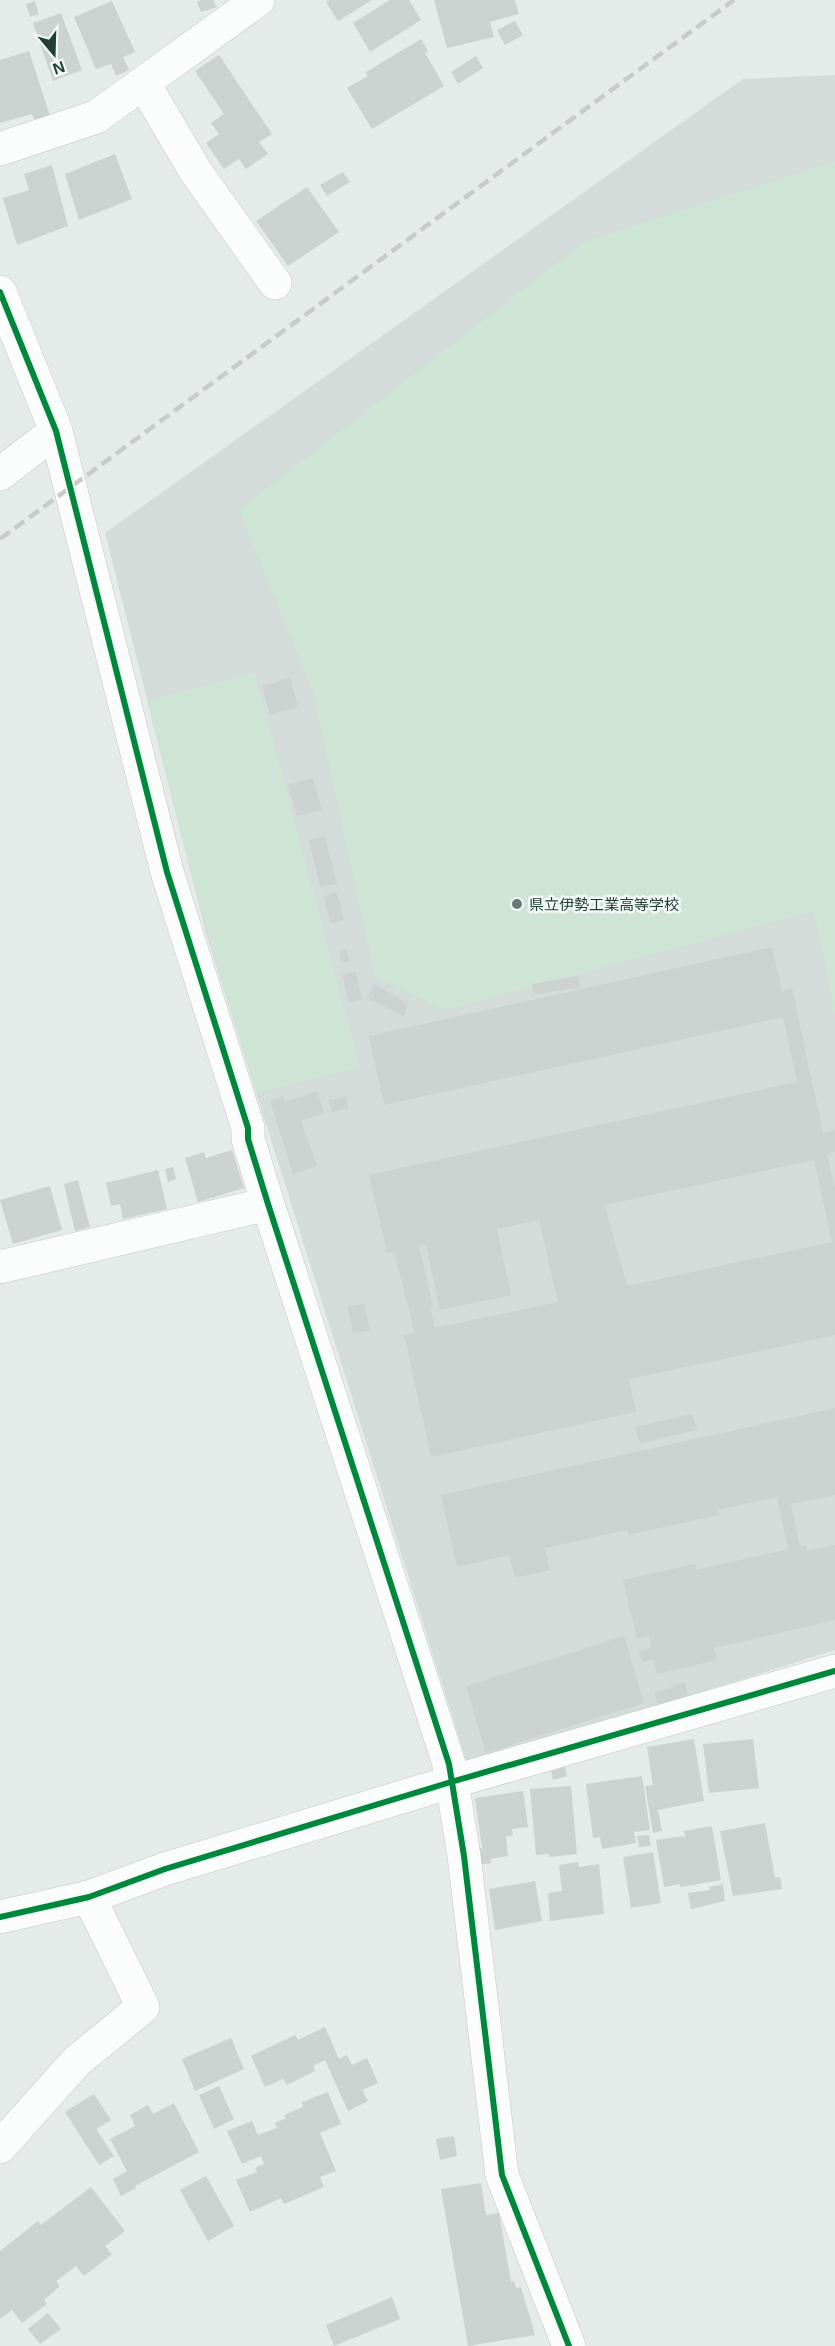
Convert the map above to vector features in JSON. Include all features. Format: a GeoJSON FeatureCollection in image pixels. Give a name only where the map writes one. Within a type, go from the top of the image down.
{"type":"FeatureCollection","features":[{"type":"Feature","properties":{"kind":"street"},"geometry":{"type":"LineString","coordinates":[[0,149],[96,117],[258,0]]}},
{"type":"Feature","properties":{"kind":"street"},"geometry":{"type":"LineString","coordinates":[[144,84],[196,172],[275,284]]}},
{"type":"Feature","properties":{"kind":"street"},"geometry":{"type":"LineString","coordinates":[[0,292],[56,431],[166,872],[248,1128],[248,1139],[268,1204],[449,1764],[464,1856],[502,2175],[569,2346]]}},
{"type":"Feature","properties":{"kind":"street"},"geometry":{"type":"LineString","coordinates":[[0,474],[56,431]]}},
{"type":"Feature","properties":{"kind":"street"},"geometry":{"type":"LineString","coordinates":[[0,1267],[268,1204]]}},
{"type":"Feature","properties":{"kind":"street"},"geometry":{"type":"LineString","coordinates":[[0,1917],[89,1896],[165,1869],[452,1782],[835,1671]]}},
{"type":"Feature","properties":{"kind":"street"},"geometry":{"type":"LineString","coordinates":[[0,2147],[77,2061],[143,2007],[89,1896]]}},
{"type":"Feature","properties":{"kind":"shaded area","name":"県立伊勢工業高等学校"},"geometry":{"type":"Polygon","coordinates":[[[835,75],[835,1650],[468,1766],[206,933],[105,533],[743,79],[835,75]]]}},
{"type":"Feature","properties":{"kind":"green space"},"geometry":{"type":"Polygon","coordinates":[[[835,161],[835,1014],[814,911],[445,1010],[375,977],[313,692],[239,510],[584,242],[835,161]]]}},
{"type":"Feature","properties":{"kind":"green space"},"geometry":{"type":"Polygon","coordinates":[[[255,672],[360,1067],[256,1093],[191,874],[147,701],[255,672]]]}},
{"type":"Feature","properties":{"kind":"building"},"geometry":{"type":"Polygon","coordinates":[[[213,0],[217,7],[201,12],[197,2],[213,0]]]}},
{"type":"Feature","properties":{"kind":"building"},"geometry":{"type":"Polygon","coordinates":[[[329,0],[372,0],[338,21],[326,2],[329,0]]]}},
{"type":"Feature","properties":{"kind":"building"},"geometry":{"type":"Polygon","coordinates":[[[390,0],[409,0],[421,20],[370,52],[353,23],[390,0]]]}},
{"type":"Feature","properties":{"kind":"building"},"geometry":{"type":"Polygon","coordinates":[[[434,0],[515,0],[519,14],[490,22],[494,37],[447,48],[434,0]]]}},
{"type":"Feature","properties":{"kind":"building"},"geometry":{"type":"Polygon","coordinates":[[[35,1],[39,14],[30,17],[26,4],[35,1]]]}},
{"type":"Feature","properties":{"kind":"building"},"geometry":{"type":"Polygon","coordinates":[[[112,1],[135,52],[123,57],[129,70],[116,76],[111,64],[96,69],[74,17],[112,1]]]}},
{"type":"Feature","properties":{"kind":"building"},"geometry":{"type":"Polygon","coordinates":[[[61,13],[82,70],[53,81],[33,23],[61,13]]]}},
{"type":"Feature","properties":{"kind":"building"},"geometry":{"type":"Polygon","coordinates":[[[515,21],[523,35],[505,45],[497,30],[515,21]]]}},
{"type":"Feature","properties":{"kind":"building"},"geometry":{"type":"Polygon","coordinates":[[[421,39],[428,51],[425,53],[444,86],[372,129],[347,88],[368,76],[366,72],[421,39]]]}},
{"type":"Feature","properties":{"kind":"building"},"geometry":{"type":"Polygon","coordinates":[[[29,51],[50,116],[35,121],[32,114],[0,123],[0,60],[29,51]]]}},
{"type":"Feature","properties":{"kind":"building"},"geometry":{"type":"Polygon","coordinates":[[[219,55],[272,134],[259,142],[268,154],[246,169],[239,159],[224,169],[206,143],[219,134],[211,123],[224,114],[195,71],[219,55]]]}},
{"type":"Feature","properties":{"kind":"building"},"geometry":{"type":"Polygon","coordinates":[[[476,56],[483,68],[458,84],[451,72],[476,56]]]}},
{"type":"Feature","properties":{"kind":"building"},"geometry":{"type":"Polygon","coordinates":[[[115,154],[132,199],[79,220],[65,174],[115,154]]]}},
{"type":"Feature","properties":{"kind":"building"},"geometry":{"type":"Polygon","coordinates":[[[52,165],[68,226],[17,245],[3,198],[29,190],[24,174],[52,165]]]}},
{"type":"Feature","properties":{"kind":"building"},"geometry":{"type":"Polygon","coordinates":[[[343,172],[350,182],[327,196],[320,185],[343,172]]]}},
{"type":"Feature","properties":{"kind":"building"},"geometry":{"type":"Polygon","coordinates":[[[307,187],[339,232],[288,266],[256,221],[307,187]]]}},
{"type":"Feature","properties":{"kind":"building"},"geometry":{"type":"Polygon","coordinates":[[[290,678],[298,707],[270,715],[262,686],[290,678]]]}},
{"type":"Feature","properties":{"kind":"building"},"geometry":{"type":"Polygon","coordinates":[[[313,778],[322,810],[297,816],[288,785],[313,778]]]}},
{"type":"Feature","properties":{"kind":"building"},"geometry":{"type":"Polygon","coordinates":[[[325,836],[337,884],[320,887],[309,840],[325,836]]]}},
{"type":"Feature","properties":{"kind":"building"},"geometry":{"type":"Polygon","coordinates":[[[337,892],[344,920],[330,923],[324,896],[337,892]]]}},
{"type":"Feature","properties":{"kind":"building"},"geometry":{"type":"Polygon","coordinates":[[[772,947],[782,991],[792,988],[823,1133],[835,1130],[835,1152],[827,1154],[835,1188],[835,1335],[629,1379],[636,1412],[431,1457],[404,1335],[415,1333],[394,1252],[387,1253],[369,1175],[797,1082],[783,1017],[384,1105],[369,1036],[772,947]],[[814,1160],[605,1205],[627,1286],[832,1242],[814,1160]],[[539,1220],[497,1229],[511,1295],[440,1310],[426,1245],[419,1246],[433,1306],[430,1307],[435,1328],[558,1302],[539,1220]]]}},
{"type":"Feature","properties":{"kind":"building"},"geometry":{"type":"Polygon","coordinates":[[[346,949],[350,961],[342,963],[339,951],[346,949]]]}},
{"type":"Feature","properties":{"kind":"building"},"geometry":{"type":"Polygon","coordinates":[[[356,972],[362,999],[349,1003],[342,975],[356,972]]]}},
{"type":"Feature","properties":{"kind":"building"},"geometry":{"type":"Polygon","coordinates":[[[578,976],[580,987],[534,995],[532,984],[578,976]]]}},
{"type":"Feature","properties":{"kind":"building"},"geometry":{"type":"Polygon","coordinates":[[[374,984],[408,1004],[404,1016],[367,998],[374,984]]]}},
{"type":"Feature","properties":{"kind":"building"},"geometry":{"type":"Polygon","coordinates":[[[317,1091],[324,1113],[301,1121],[317,1166],[293,1174],[270,1101],[282,1096],[285,1102],[317,1091]]]}},
{"type":"Feature","properties":{"kind":"building"},"geometry":{"type":"Polygon","coordinates":[[[346,1096],[348,1108],[332,1112],[329,1100],[346,1096]]]}},
{"type":"Feature","properties":{"kind":"building"},"geometry":{"type":"Polygon","coordinates":[[[232,1150],[244,1188],[198,1202],[185,1158],[204,1152],[206,1158],[232,1150]]]}},
{"type":"Feature","properties":{"kind":"building"},"geometry":{"type":"Polygon","coordinates":[[[173,1167],[176,1179],[168,1182],[165,1169],[173,1167]]]}},
{"type":"Feature","properties":{"kind":"building"},"geometry":{"type":"Polygon","coordinates":[[[158,1170],[167,1209],[123,1219],[120,1204],[111,1206],[106,1183],[158,1170]]]}},
{"type":"Feature","properties":{"kind":"building"},"geometry":{"type":"Polygon","coordinates":[[[78,1180],[90,1227],[75,1231],[64,1184],[78,1180]]]}},
{"type":"Feature","properties":{"kind":"building"},"geometry":{"type":"Polygon","coordinates":[[[50,1186],[62,1230],[13,1244],[0,1200],[50,1186]]]}},
{"type":"Feature","properties":{"kind":"building"},"geometry":{"type":"Polygon","coordinates":[[[364,1303],[370,1330],[353,1333],[348,1307],[364,1303]]]}},
{"type":"Feature","properties":{"kind":"building"},"geometry":{"type":"Polygon","coordinates":[[[835,1408],[835,1495],[791,1504],[800,1546],[805,1545],[807,1551],[835,1545],[835,1620],[714,1648],[717,1660],[657,1674],[653,1660],[642,1662],[639,1651],[651,1648],[649,1636],[637,1639],[623,1580],[695,1564],[696,1570],[788,1549],[777,1497],[717,1510],[719,1515],[628,1535],[627,1530],[545,1548],[550,1570],[515,1578],[509,1555],[457,1567],[441,1495],[835,1408]]]}},
{"type":"Feature","properties":{"kind":"building"},"geometry":{"type":"Polygon","coordinates":[[[692,1414],[697,1430],[640,1443],[635,1427],[692,1414]]]}},
{"type":"Feature","properties":{"kind":"building"},"geometry":{"type":"Polygon","coordinates":[[[624,1636],[644,1703],[486,1753],[466,1686],[624,1636]]]}},
{"type":"Feature","properties":{"kind":"building"},"geometry":{"type":"Polygon","coordinates":[[[685,1682],[688,1695],[658,1705],[654,1693],[685,1682]]]}},
{"type":"Feature","properties":{"kind":"building"},"geometry":{"type":"Polygon","coordinates":[[[694,1739],[704,1801],[658,1810],[662,1831],[653,1833],[645,1786],[653,1785],[647,1747],[694,1739]]]}},
{"type":"Feature","properties":{"kind":"building"},"geometry":{"type":"Polygon","coordinates":[[[753,1739],[759,1788],[709,1793],[703,1744],[753,1739]]]}},
{"type":"Feature","properties":{"kind":"building"},"geometry":{"type":"Polygon","coordinates":[[[565,1767],[567,1776],[553,1780],[551,1771],[565,1767]]]}},
{"type":"Feature","properties":{"kind":"building"},"geometry":{"type":"Polygon","coordinates":[[[642,1776],[650,1830],[634,1832],[636,1843],[602,1849],[600,1837],[593,1838],[586,1784],[642,1776]]]}},
{"type":"Feature","properties":{"kind":"building"},"geometry":{"type":"Polygon","coordinates":[[[571,1786],[577,1854],[550,1857],[549,1854],[536,1855],[530,1789],[571,1786]]]}},
{"type":"Feature","properties":{"kind":"building"},"geometry":{"type":"Polygon","coordinates":[[[523,1791],[528,1827],[512,1829],[513,1836],[506,1836],[508,1856],[490,1859],[491,1863],[476,1865],[473,1849],[482,1848],[475,1798],[523,1791]]]}},
{"type":"Feature","properties":{"kind":"building"},"geometry":{"type":"Polygon","coordinates":[[[765,1823],[775,1878],[780,1877],[782,1889],[733,1896],[720,1831],[765,1823]]]}},
{"type":"Feature","properties":{"kind":"building"},"geometry":{"type":"Polygon","coordinates":[[[712,1826],[721,1880],[680,1887],[680,1884],[664,1887],[656,1840],[683,1836],[685,1839],[684,1831],[712,1826]]]}},
{"type":"Feature","properties":{"kind":"building"},"geometry":{"type":"Polygon","coordinates":[[[649,1835],[651,1846],[639,1847],[637,1836],[649,1835]]]}},
{"type":"Feature","properties":{"kind":"building"},"geometry":{"type":"Polygon","coordinates":[[[653,1852],[661,1903],[631,1908],[623,1857],[653,1852]]]}},
{"type":"Feature","properties":{"kind":"building"},"geometry":{"type":"Polygon","coordinates":[[[578,1862],[579,1867],[599,1864],[604,1914],[550,1921],[548,1893],[562,1891],[559,1865],[578,1862]]]}},
{"type":"Feature","properties":{"kind":"building"},"geometry":{"type":"Polygon","coordinates":[[[535,1881],[542,1921],[495,1930],[489,1889],[535,1881]]]}},
{"type":"Feature","properties":{"kind":"building"},"geometry":{"type":"Polygon","coordinates":[[[723,1884],[725,1901],[691,1909],[688,1893],[710,1890],[709,1887],[723,1884]]]}},
{"type":"Feature","properties":{"kind":"building"},"geometry":{"type":"Polygon","coordinates":[[[325,2027],[339,2059],[347,2055],[352,2065],[367,2058],[378,2083],[362,2090],[368,2101],[348,2111],[325,2060],[313,2066],[315,2071],[287,2085],[283,2079],[265,2087],[251,2056],[295,2035],[298,2040],[325,2027]]]}},
{"type":"Feature","properties":{"kind":"building"},"geometry":{"type":"Polygon","coordinates":[[[231,2038],[244,2069],[195,2091],[182,2059],[231,2038]]]}},
{"type":"Feature","properties":{"kind":"building"},"geometry":{"type":"Polygon","coordinates":[[[219,2086],[234,2119],[214,2129],[199,2095],[219,2086]]]}},
{"type":"Feature","properties":{"kind":"building"},"geometry":{"type":"Polygon","coordinates":[[[328,2092],[341,2124],[320,2133],[336,2171],[320,2177],[324,2187],[284,2204],[281,2198],[250,2212],[236,2180],[257,2172],[255,2168],[264,2164],[261,2156],[242,2164],[227,2131],[252,2121],[258,2135],[277,2128],[275,2123],[286,2118],[284,2115],[303,2107],[302,2102],[328,2092]]]}},
{"type":"Feature","properties":{"kind":"building"},"geometry":{"type":"Polygon","coordinates":[[[94,2094],[111,2120],[96,2129],[114,2156],[99,2165],[65,2112],[94,2094]]]}},
{"type":"Feature","properties":{"kind":"building"},"geometry":{"type":"Polygon","coordinates":[[[174,2103],[199,2152],[135,2186],[136,2188],[121,2196],[113,2179],[127,2171],[110,2139],[135,2126],[130,2115],[148,2105],[153,2114],[174,2103]]]}},
{"type":"Feature","properties":{"kind":"building"},"geometry":{"type":"Polygon","coordinates":[[[454,2136],[457,2156],[440,2160],[436,2139],[454,2136]]]}},
{"type":"Feature","properties":{"kind":"building"},"geometry":{"type":"Polygon","coordinates":[[[206,2176],[234,2226],[208,2241],[180,2190],[206,2176]]]}},
{"type":"Feature","properties":{"kind":"building"},"geometry":{"type":"Polygon","coordinates":[[[481,2183],[486,2215],[499,2213],[511,2282],[514,2281],[516,2288],[521,2287],[535,2335],[468,2346],[441,2189],[481,2183]]]}},
{"type":"Feature","properties":{"kind":"building"},"geometry":{"type":"Polygon","coordinates":[[[91,2187],[125,2231],[105,2246],[112,2254],[84,2276],[76,2266],[56,2281],[60,2286],[44,2300],[47,2304],[22,2323],[12,2310],[0,2319],[0,2251],[38,2221],[41,2225],[91,2187]]]}},
{"type":"Feature","properties":{"kind":"building"},"geometry":{"type":"Polygon","coordinates":[[[392,2297],[400,2319],[334,2346],[326,2325],[392,2297]]]}},
{"type":"Feature","properties":{"kind":"building"},"geometry":{"type":"Polygon","coordinates":[[[48,2313],[61,2329],[40,2344],[28,2329],[48,2313]]]}},
{"type":"Feature","properties":{"kind":"railway"},"geometry":{"type":"LineString","coordinates":[[0,539],[734,0]]}},
{"type":"Feature","properties":{"kind":"cycle path"},"geometry":{"type":"LineString","coordinates":[[0,292],[56,431],[167,872],[248,1128],[248,1139],[268,1204],[449,1764],[464,1856],[502,2175],[569,2346]]}},
{"type":"Feature","properties":{"kind":"cycle path"},"geometry":{"type":"LineString","coordinates":[[0,1917],[89,1897],[165,1869],[451,1782],[835,1671]]}},
{"type":"Feature","properties":{"kind":"place","name":"県立伊勢工業高等学校"},"geometry":{"type":"Point","coordinates":[517,904]}}]}
